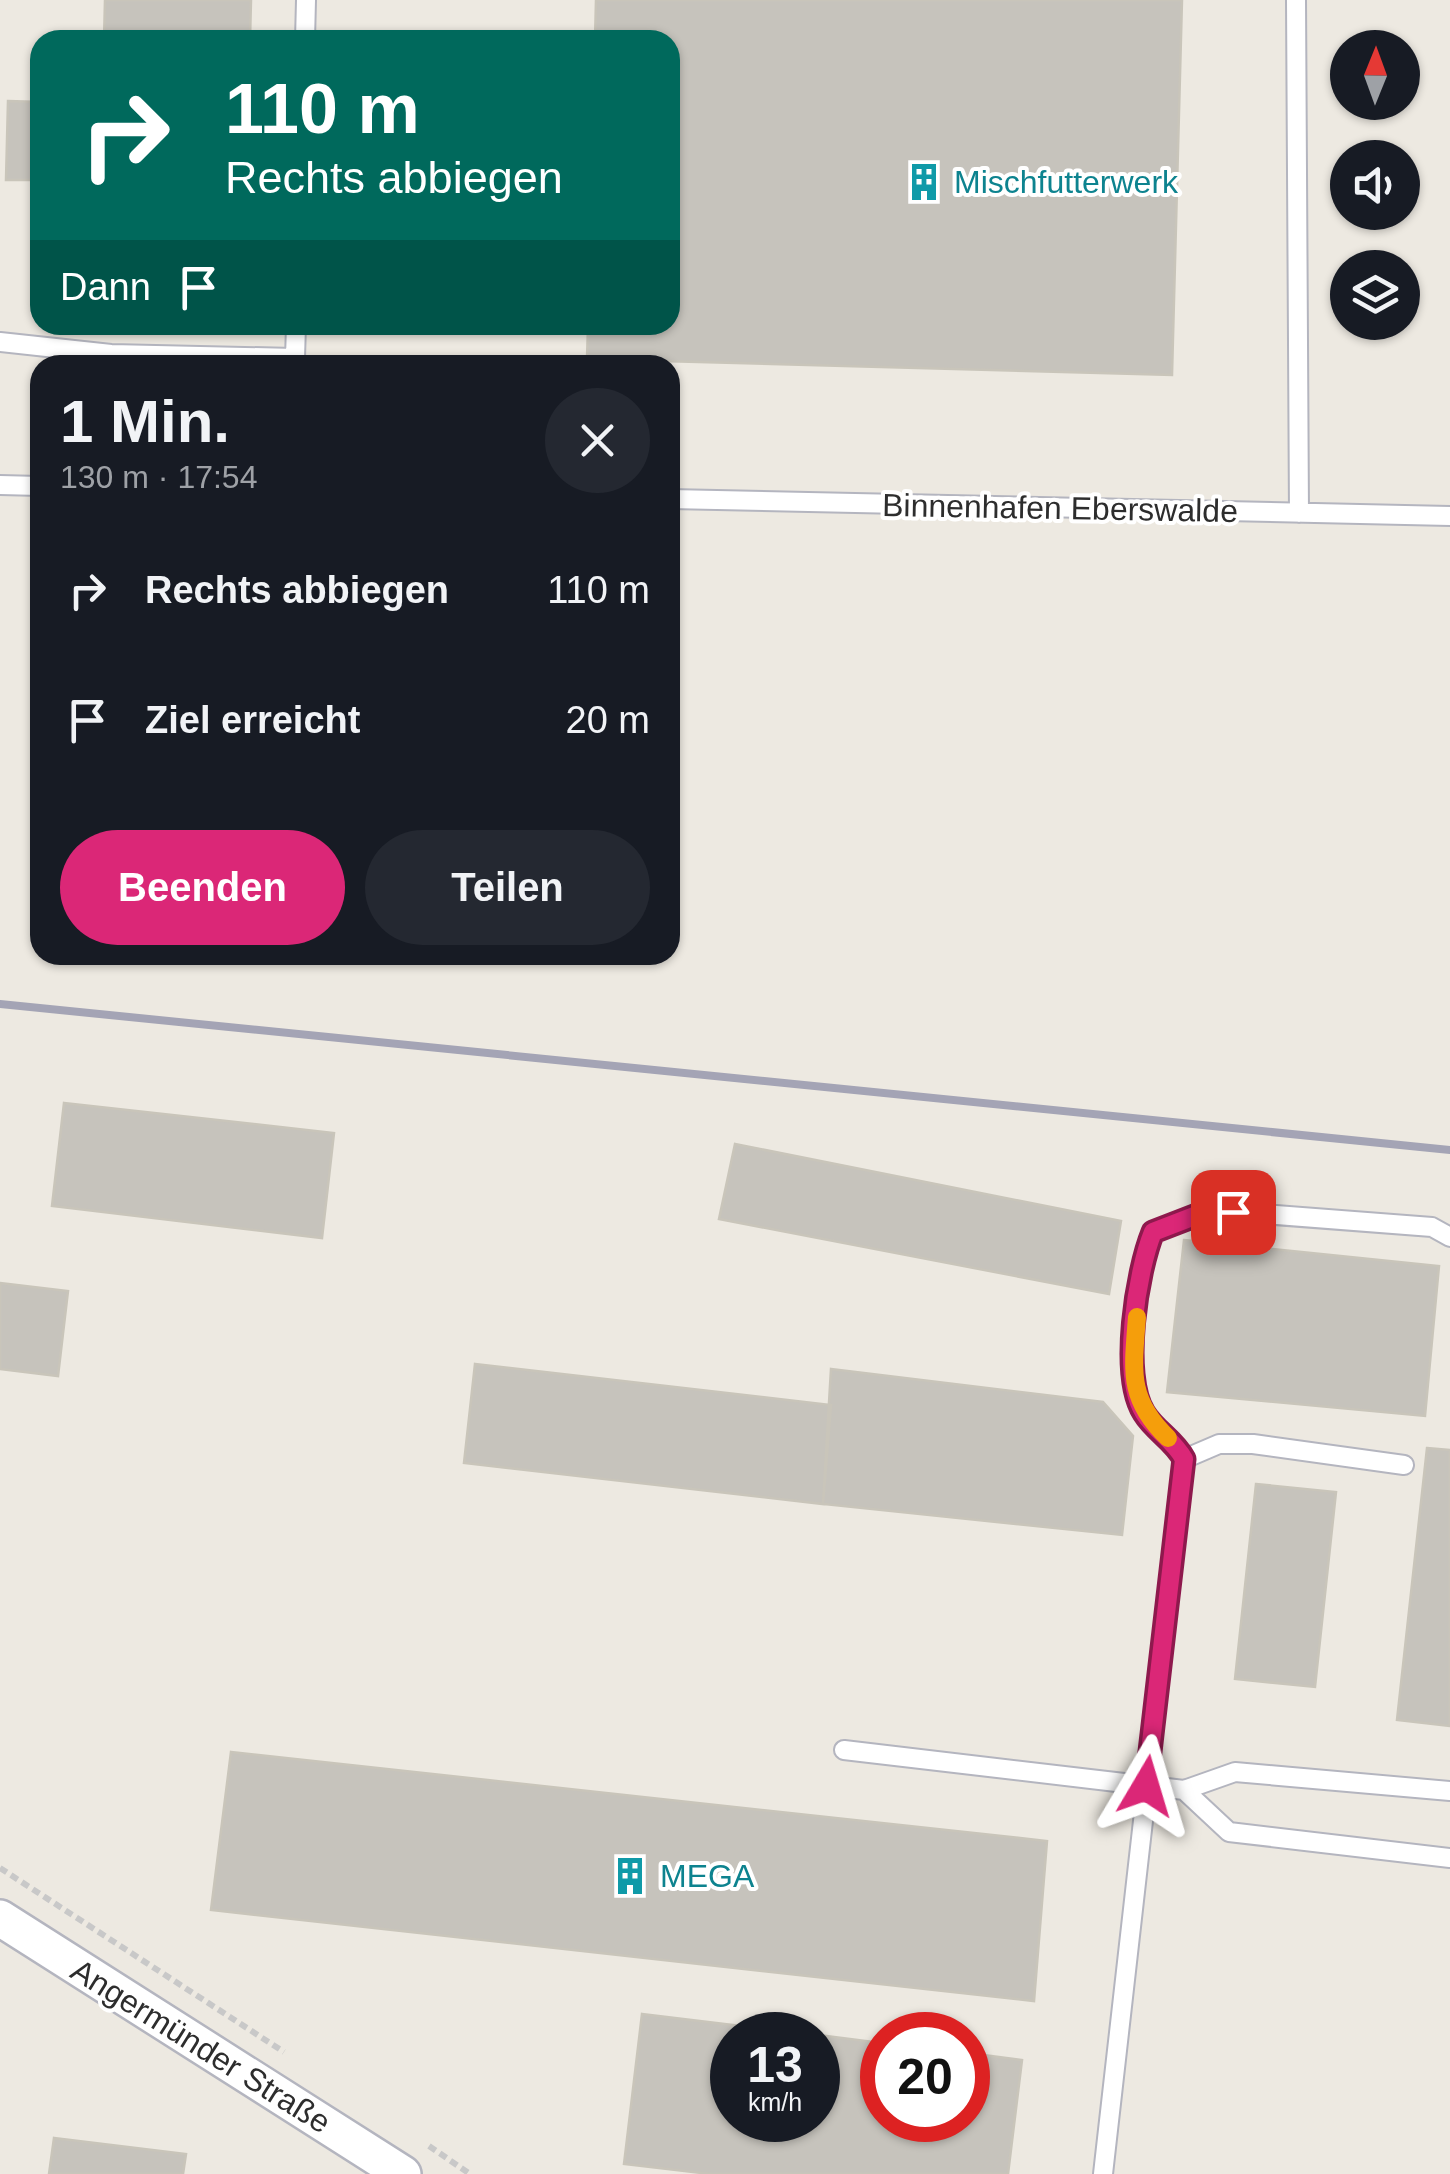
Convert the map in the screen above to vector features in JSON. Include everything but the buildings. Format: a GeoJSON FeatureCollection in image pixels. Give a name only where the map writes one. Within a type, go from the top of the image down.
{"type":"FeatureCollection","features":[{"type":"Feature","properties":{"kind":"street","name":"Angermünder Straße"},"geometry":{"type":"LineString","coordinates":[[0,1918],[403,2174]]}},
{"type":"Feature","properties":{"kind":"lane"},"geometry":{"type":"LineString","coordinates":[[305,30],[306,0]]}},
{"type":"Feature","properties":{"kind":"lane"},"geometry":{"type":"LineString","coordinates":[[1296,0],[1299,513]]}},
{"type":"Feature","properties":{"kind":"lane"},"geometry":{"type":"LineString","coordinates":[[0,342],[157,355]]}},
{"type":"Feature","properties":{"kind":"lane"},"geometry":{"type":"LineString","coordinates":[[0,485],[30,486]]}},
{"type":"Feature","properties":{"kind":"lane","name":"Binnenhafen Eberswalde"},"geometry":{"type":"LineString","coordinates":[[680,499],[1450,516]]}},
{"type":"Feature","properties":{"kind":"lane"},"geometry":{"type":"LineString","coordinates":[[1102,2174],[1184,1459],[1142,1411],[1132,1378],[1141,1263],[1153,1232],[1210,1210],[1432,1227],[1450,1238]]}},
{"type":"Feature","properties":{"kind":"lane"},"geometry":{"type":"LineString","coordinates":[[1184,1459],[1219,1444],[1253,1444],[1404,1465]]}},
{"type":"Feature","properties":{"kind":"lane"},"geometry":{"type":"LineString","coordinates":[[844,1750],[1184,1790],[1235,1772],[1450,1792]]}},
{"type":"Feature","properties":{"kind":"lane"},"geometry":{"type":"LineString","coordinates":[[1184,1790],[1229,1832],[1450,1858]]}},
{"type":"Feature","properties":{"kind":"path"},"geometry":{"type":"LineString","coordinates":[[0,1868],[298,2061]]}},
{"type":"Feature","properties":{"kind":"path"},"geometry":{"type":"LineString","coordinates":[[413,2136],[470,2174]]}},
{"type":"Feature","properties":{"kind":"railway"},"geometry":{"type":"LineString","coordinates":[[0,1004],[1450,1150]]}},
{"type":"Feature","properties":{"kind":"slow traffic"},"geometry":{"type":"LineString","coordinates":[[1137,1317],[1132,1378],[1142,1411],[1168,1438]]}},
{"type":"Feature","properties":{"kind":"place","name":"Mischfutterwerk"},"geometry":{"type":"Point","coordinates":[924,182]}},
{"type":"Feature","properties":{"kind":"place","name":"MEGA"},"geometry":{"type":"Point","coordinates":[630,1876]}},
{"type":"Feature","properties":{"kind":"route"},"geometry":{"type":"LineString","coordinates":[[1146,1786],[1184,1459],[1142,1411],[1132,1378],[1141,1263],[1153,1232],[1176,1219],[1210,1210],[1233,1212]]}}]}
